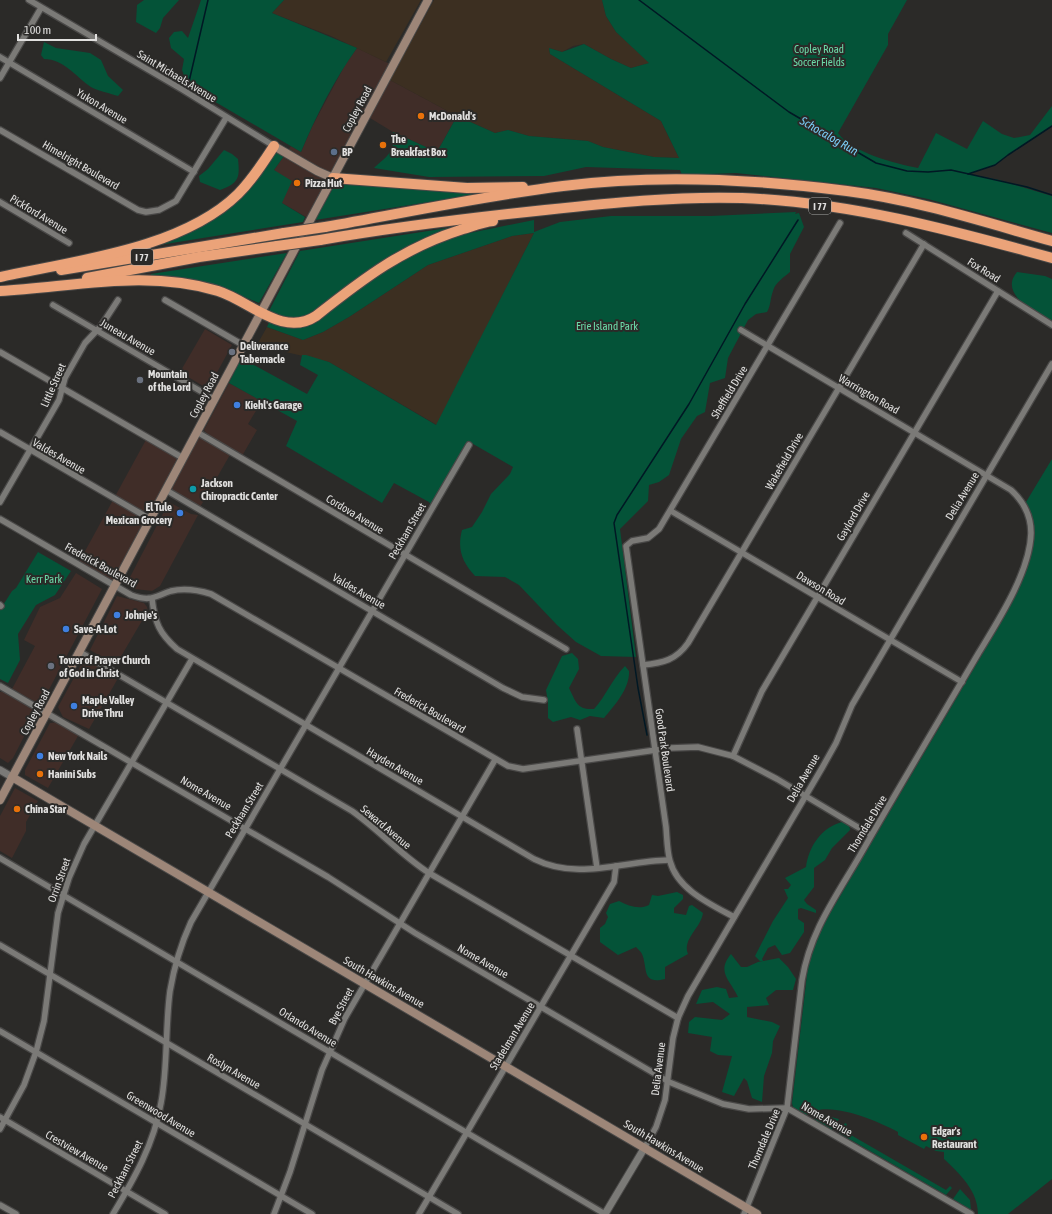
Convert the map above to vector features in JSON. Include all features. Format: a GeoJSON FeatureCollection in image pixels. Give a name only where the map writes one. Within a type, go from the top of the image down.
{"type":"FeatureCollection","features":[{"type":"Feature","properties":{"kind":"highway"},"geometry":{"type":"LineString","coordinates":[[0,277],[102,256],[144,245],[189,227],[214,214],[237,195],[256,173],[274,146]]}},
{"type":"Feature","properties":{"kind":"highway"},"geometry":{"type":"LineString","coordinates":[[333,178],[467,188],[563,186]]}},
{"type":"Feature","properties":{"kind":"highway","name":"I 77"},"geometry":{"type":"LineString","coordinates":[[0,277],[88,266],[563,186],[656,180],[704,180],[779,184],[848,191],[940,209],[1052,240]]}},
{"type":"Feature","properties":{"kind":"highway","name":"I 77"},"geometry":{"type":"LineString","coordinates":[[0,291],[30,288],[199,257],[405,226],[626,201],[685,198],[742,198],[792,202],[870,214],[935,226],[1052,258]]}},
{"type":"Feature","properties":{"kind":"highway"},"geometry":{"type":"LineString","coordinates":[[30,288],[142,279],[193,285],[218,291],[244,302],[260,312],[283,322],[292,324],[303,323],[316,316],[374,271],[428,243],[488,221],[583,206]]}},
{"type":"Feature","properties":{"kind":"main road","name":"Copley Road"},"geometry":{"type":"LineString","coordinates":[[0,800],[428,0]]}},
{"type":"Feature","properties":{"kind":"main road"},"geometry":{"type":"LineString","coordinates":[[274,146],[317,171],[333,178]]}},
{"type":"Feature","properties":{"kind":"main road","name":"South Hawkins Avenue"},"geometry":{"type":"LineString","coordinates":[[12,777],[645,1147],[745,1211],[757,1214]]}},
{"type":"Feature","properties":{"kind":"street","name":"Saint Michaels Avenue"},"geometry":{"type":"LineString","coordinates":[[29,0],[183,90],[226,118],[274,146]]}},
{"type":"Feature","properties":{"kind":"street"},"geometry":{"type":"LineString","coordinates":[[0,78],[41,8]]}},
{"type":"Feature","properties":{"kind":"street","name":"Yukon Avenue"},"geometry":{"type":"LineString","coordinates":[[0,57],[194,172]]}},
{"type":"Feature","properties":{"kind":"street"},"geometry":{"type":"LineString","coordinates":[[194,172],[226,118]]}},
{"type":"Feature","properties":{"kind":"street","name":"Himelright Boulevard"},"geometry":{"type":"LineString","coordinates":[[0,130],[138,210],[154,211],[169,206],[176,201],[194,172]]}},
{"type":"Feature","properties":{"kind":"street","name":"Pickford Avenue"},"geometry":{"type":"LineString","coordinates":[[0,202],[68,243]]}},
{"type":"Feature","properties":{"kind":"street","name":"Sheffield Drive"},"geometry":{"type":"LineString","coordinates":[[627,555],[626,546],[628,543],[648,538],[654,534],[671,511],[840,223]]}},
{"type":"Feature","properties":{"kind":"street","name":"Fox Road"},"geometry":{"type":"LineString","coordinates":[[906,233],[1052,325]]}},
{"type":"Feature","properties":{"kind":"street","name":"Wakefield Drive"},"geometry":{"type":"LineString","coordinates":[[643,665],[669,661],[682,651],[742,553],[924,244]]}},
{"type":"Feature","properties":{"kind":"street","name":"Gaylord Drive"},"geometry":{"type":"LineString","coordinates":[[733,756],[762,691],[998,291]]}},
{"type":"Feature","properties":{"kind":"street","name":"Little Street"},"geometry":{"type":"LineString","coordinates":[[0,502],[59,400],[65,378],[85,343],[97,330],[118,300]]}},
{"type":"Feature","properties":{"kind":"street"},"geometry":{"type":"LineString","coordinates":[[165,300],[243,345]]}},
{"type":"Feature","properties":{"kind":"street","name":"Juneau Avenue"},"geometry":{"type":"LineString","coordinates":[[53,305],[214,399]]}},
{"type":"Feature","properties":{"kind":"street","name":"Warrington Road"},"geometry":{"type":"LineString","coordinates":[[741,330],[987,475]]}},
{"type":"Feature","properties":{"kind":"street"},"geometry":{"type":"LineString","coordinates":[[0,352],[183,458]]}},
{"type":"Feature","properties":{"kind":"street","name":"Delia Avenue"},"geometry":{"type":"LineString","coordinates":[[605,1214],[645,1147],[661,1116],[669,1082],[672,1043],[678,1018],[688,996],[832,751],[852,705],[889,640],[1052,364]]}},
{"type":"Feature","properties":{"kind":"street","name":"Valdes Avenue"},"geometry":{"type":"LineString","coordinates":[[0,432],[150,519]]}},
{"type":"Feature","properties":{"kind":"street","name":"Cordova Avenue"},"geometry":{"type":"LineString","coordinates":[[196,432],[566,649]]}},
{"type":"Feature","properties":{"kind":"street","name":"Peckham Street"},"geometry":{"type":"LineString","coordinates":[[113,1214],[127,1191],[147,1152],[157,1123],[163,1091],[170,993],[176,961],[188,928],[208,891],[340,668],[469,445]]}},
{"type":"Feature","properties":{"kind":"street","name":"Thorndale Drive"},"geometry":{"type":"LineString","coordinates":[[745,1211],[788,1108],[802,980],[809,948],[828,909],[1009,601],[1026,558],[1031,534],[1029,516],[1018,498],[1011,490],[987,475]]}},
{"type":"Feature","properties":{"kind":"street","name":"Valdes Avenue"},"geometry":{"type":"LineString","coordinates":[[166,490],[514,694],[529,699],[544,700]]}},
{"type":"Feature","properties":{"kind":"street","name":"Dawson Road"},"geometry":{"type":"LineString","coordinates":[[671,511],[962,682]]}},
{"type":"Feature","properties":{"kind":"street","name":"Frederick Boulevard"},"geometry":{"type":"LineString","coordinates":[[0,519],[131,595],[152,599],[170,592],[186,590],[211,594],[340,668],[495,760],[508,766],[523,769],[655,750],[698,748],[733,756],[806,796],[871,835]]}},
{"type":"Feature","properties":{"kind":"street","name":"Good Park Boulevard"},"geometry":{"type":"LineString","coordinates":[[627,555],[669,860],[672,869],[687,888],[734,917]]}},
{"type":"Feature","properties":{"kind":"street","name":"Hayden Avenue"},"geometry":{"type":"LineString","coordinates":[[152,599],[158,628],[171,644],[192,659],[306,724],[462,817],[549,866],[569,870],[669,860]]}},
{"type":"Feature","properties":{"kind":"street","name":"Seward Avenue"},"geometry":{"type":"LineString","coordinates":[[80,652],[369,823],[408,859],[429,873],[678,1018]]}},
{"type":"Feature","properties":{"kind":"street","name":"Orrin Street"},"geometry":{"type":"LineString","coordinates":[[0,1129],[3,1119],[24,1085],[36,1052],[44,1021],[54,938],[63,895],[80,852],[192,659]]}},
{"type":"Feature","properties":{"kind":"street","name":"Nome Avenue"},"geometry":{"type":"LineString","coordinates":[[0,686],[328,876],[400,924],[669,1082],[712,1100],[730,1105],[758,1109],[788,1108],[971,1214]]}},
{"type":"Feature","properties":{"kind":"street"},"geometry":{"type":"LineString","coordinates":[[578,728],[581,760],[597,868]]}},
{"type":"Feature","properties":{"kind":"street","name":"Bye Street"},"geometry":{"type":"LineString","coordinates":[[274,1214],[330,1052],[345,1018],[495,760]]}},
{"type":"Feature","properties":{"kind":"street","name":"South Hawkins Avenue"},"geometry":{"type":"LineString","coordinates":[[0,770],[12,777]]}},
{"type":"Feature","properties":{"kind":"street","name":"Orlando Avenue"},"geometry":{"type":"LineString","coordinates":[[0,858],[605,1214]]}},
{"type":"Feature","properties":{"kind":"street","name":"Stadelman Avenue"},"geometry":{"type":"LineString","coordinates":[[419,1214],[614,882],[616,866]]}},
{"type":"Feature","properties":{"kind":"street","name":"Roslyn Avenue"},"geometry":{"type":"LineString","coordinates":[[0,945],[458,1214]]}},
{"type":"Feature","properties":{"kind":"street","name":"Greenwood Avenue"},"geometry":{"type":"LineString","coordinates":[[0,1031],[312,1214]]}},
{"type":"Feature","properties":{"kind":"street","name":"Crestview Avenue"},"geometry":{"type":"LineString","coordinates":[[3,1119],[165,1214]]}},
{"type":"Feature","properties":{"kind":"street"},"geometry":{"type":"LineString","coordinates":[[0,1204],[16,1214]]}},
{"type":"Feature","properties":{"kind":"shaded area"},"geometry":{"type":"Polygon","coordinates":[[[284,0],[421,0],[386,62],[331,36],[272,13],[284,0]]]}},
{"type":"Feature","properties":{"kind":"shaded area"},"geometry":{"type":"Polygon","coordinates":[[[434,0],[602,0],[606,16],[616,32],[650,63],[631,68],[584,44],[573,46],[562,52],[549,48],[550,54],[661,121],[679,158],[654,157],[603,147],[588,141],[529,136],[508,130],[495,133],[457,116],[390,80],[434,0]]]}},
{"type":"Feature","properties":{"kind":"shaded area"},"geometry":{"type":"Polygon","coordinates":[[[357,48],[392,65],[308,218],[282,203],[274,170],[291,146],[301,152],[312,127],[345,65],[357,48]]]}},
{"type":"Feature","properties":{"kind":"shaded area"},"geometry":{"type":"Polygon","coordinates":[[[390,80],[457,116],[437,152],[393,132],[370,118],[390,80]]]}},
{"type":"Feature","properties":{"kind":"shaded area"},"geometry":{"type":"Polygon","coordinates":[[[534,233],[437,425],[329,362],[277,350],[258,343],[267,327],[303,340],[323,332],[349,317],[428,265],[512,236],[534,233]]]}},
{"type":"Feature","properties":{"kind":"shaded area"},"geometry":{"type":"Polygon","coordinates":[[[205,329],[232,345],[208,389],[180,372],[205,329]]]}},
{"type":"Feature","properties":{"kind":"shaded area"},"geometry":{"type":"Polygon","coordinates":[[[229,383],[262,401],[248,424],[257,430],[242,456],[208,435],[204,430],[229,383]]]}},
{"type":"Feature","properties":{"kind":"shaded area"},"geometry":{"type":"Polygon","coordinates":[[[197,432],[231,453],[199,509],[166,490],[116,585],[78,564],[147,438],[183,458],[197,432]]]}},
{"type":"Feature","properties":{"kind":"shaded area"},"geometry":{"type":"Polygon","coordinates":[[[169,502],[191,514],[198,515],[160,586],[152,591],[135,589],[127,585],[128,581],[169,502]]]}},
{"type":"Feature","properties":{"kind":"shaded area"},"geometry":{"type":"Polygon","coordinates":[[[76,573],[102,589],[44,699],[34,701],[12,689],[35,646],[24,640],[40,607],[60,598],[76,573]]]}},
{"type":"Feature","properties":{"kind":"shaded area"},"geometry":{"type":"Polygon","coordinates":[[[117,596],[144,603],[147,607],[149,617],[143,619],[116,665],[90,650],[117,596]]]}},
{"type":"Feature","properties":{"kind":"shaded area"},"geometry":{"type":"Polygon","coordinates":[[[91,661],[109,671],[108,674],[117,680],[89,729],[63,717],[58,707],[82,663],[91,661]]]}},
{"type":"Feature","properties":{"kind":"shaded area"},"geometry":{"type":"Polygon","coordinates":[[[0,692],[6,692],[32,706],[35,715],[13,758],[8,763],[0,758],[0,692]]]}},
{"type":"Feature","properties":{"kind":"shaded area"},"geometry":{"type":"Polygon","coordinates":[[[60,722],[78,732],[78,736],[48,788],[25,775],[25,770],[50,723],[60,722]]]}},
{"type":"Feature","properties":{"kind":"shaded area"},"geometry":{"type":"Polygon","coordinates":[[[15,788],[38,801],[26,822],[26,831],[12,858],[0,851],[0,816],[15,788]]]}},
{"type":"Feature","properties":{"kind":"green space"},"geometry":{"type":"Polygon","coordinates":[[[144,0],[179,0],[163,18],[160,28],[156,33],[136,22],[137,5],[144,0]]]}},
{"type":"Feature","properties":{"kind":"green space"},"geometry":{"type":"Polygon","coordinates":[[[201,0],[284,0],[272,13],[357,48],[326,98],[301,152],[188,86],[182,70],[184,59],[171,48],[169,38],[174,32],[182,31],[188,38],[201,0]]]}},
{"type":"Feature","properties":{"kind":"green space","name":"Copley Road Soccer Fields"},"geometry":{"type":"Polygon","coordinates":[[[602,0],[907,0],[888,34],[888,45],[838,133],[853,146],[864,152],[886,160],[918,168],[936,133],[967,149],[983,121],[1002,134],[1014,138],[1030,135],[1052,106],[1052,126],[995,165],[968,174],[999,180],[1052,196],[1052,233],[928,199],[876,188],[736,173],[682,175],[680,170],[586,167],[544,176],[429,177],[374,168],[390,153],[394,139],[393,132],[437,152],[457,116],[495,133],[508,130],[529,136],[588,141],[603,147],[654,157],[679,158],[661,121],[550,54],[549,48],[562,52],[584,44],[631,68],[649,63],[616,32],[606,16],[602,0]]]}},
{"type":"Feature","properties":{"kind":"green space"},"geometry":{"type":"Polygon","coordinates":[[[44,42],[56,48],[90,53],[101,60],[108,76],[123,90],[118,96],[93,88],[64,65],[44,59],[41,55],[44,42]]]}},
{"type":"Feature","properties":{"kind":"green space"},"geometry":{"type":"Polygon","coordinates":[[[224,150],[238,159],[239,171],[235,182],[220,190],[200,182],[199,176],[208,169],[224,150]]]}},
{"type":"Feature","properties":{"kind":"green space"},"geometry":{"type":"Polygon","coordinates":[[[279,152],[284,156],[274,170],[292,181],[282,203],[305,217],[303,222],[159,245],[158,243],[208,222],[272,154],[279,152]]]}},
{"type":"Feature","properties":{"kind":"green space"},"geometry":{"type":"Polygon","coordinates":[[[337,181],[396,188],[479,194],[315,220],[337,181]]]}},
{"type":"Feature","properties":{"kind":"green space","name":"Erie Island Park"},"geometry":{"type":"Polygon","coordinates":[[[796,212],[795,214],[799,213],[804,227],[790,254],[790,272],[780,280],[774,288],[767,312],[756,314],[748,320],[728,358],[725,378],[710,383],[705,412],[697,416],[681,439],[669,475],[659,482],[649,485],[648,501],[620,529],[636,657],[601,656],[576,642],[557,625],[519,585],[505,577],[475,576],[467,566],[460,549],[462,530],[472,527],[491,494],[510,474],[513,467],[468,441],[432,506],[429,502],[394,483],[382,503],[286,446],[297,421],[229,383],[241,358],[307,394],[318,375],[300,365],[302,355],[306,355],[329,362],[436,425],[534,233],[512,236],[428,265],[349,317],[323,332],[303,340],[267,327],[270,320],[292,326],[302,326],[313,323],[395,262],[455,236],[534,220],[534,232],[560,222],[611,216],[711,216],[796,212]]]}},
{"type":"Feature","properties":{"kind":"green space"},"geometry":{"type":"Polygon","coordinates":[[[460,226],[308,318],[283,318],[278,317],[269,311],[300,251],[460,226]]]}},
{"type":"Feature","properties":{"kind":"green space"},"geometry":{"type":"Polygon","coordinates":[[[287,253],[259,303],[225,289],[151,277],[151,274],[287,253]]]}},
{"type":"Feature","properties":{"kind":"green space"},"geometry":{"type":"Polygon","coordinates":[[[1017,272],[1045,276],[1052,279],[1052,323],[1021,302],[1016,295],[1012,288],[1012,280],[1017,272]]]}},
{"type":"Feature","properties":{"kind":"green space"},"geometry":{"type":"Polygon","coordinates":[[[1052,459],[1052,1179],[1008,1214],[978,1214],[975,1198],[971,1190],[962,1177],[944,1159],[944,1152],[936,1151],[926,1146],[924,1149],[898,1135],[898,1132],[878,1122],[852,1113],[827,1109],[816,1111],[807,1115],[793,1107],[792,1103],[808,966],[815,944],[826,920],[1007,612],[1025,572],[1033,544],[1031,516],[1026,502],[1052,459]]]}},
{"type":"Feature","properties":{"kind":"green space","name":"Kerr Park"},"geometry":{"type":"Polygon","coordinates":[[[38,552],[71,571],[55,595],[36,605],[18,634],[20,660],[8,683],[0,679],[0,610],[12,591],[16,588],[38,552]]]}},
{"type":"Feature","properties":{"kind":"green space"},"geometry":{"type":"Polygon","coordinates":[[[572,653],[578,659],[579,669],[569,688],[578,704],[584,708],[594,709],[616,676],[625,666],[629,671],[629,677],[624,690],[617,702],[604,718],[590,716],[580,720],[571,717],[553,722],[548,718],[546,690],[562,656],[572,653]]]}},
{"type":"Feature","properties":{"kind":"green space"},"geometry":{"type":"Polygon","coordinates":[[[842,822],[849,824],[850,830],[832,848],[825,860],[814,868],[814,887],[804,900],[816,910],[816,913],[801,908],[798,909],[798,919],[804,923],[804,932],[790,953],[782,955],[775,945],[768,948],[762,959],[763,961],[760,961],[755,956],[773,921],[788,898],[784,889],[788,889],[791,885],[785,878],[806,867],[810,852],[817,839],[822,833],[842,822]]]}},
{"type":"Feature","properties":{"kind":"green space"},"geometry":{"type":"Polygon","coordinates":[[[677,892],[683,895],[683,899],[674,908],[674,913],[686,915],[689,906],[692,905],[703,913],[699,924],[688,943],[688,954],[665,967],[665,979],[652,980],[649,977],[642,954],[636,947],[618,955],[600,942],[600,928],[605,924],[608,917],[606,913],[610,904],[619,901],[630,906],[642,907],[649,905],[652,895],[658,896],[677,892]]]}},
{"type":"Feature","properties":{"kind":"green space"},"geometry":{"type":"Polygon","coordinates":[[[731,954],[741,967],[747,967],[758,962],[779,958],[788,967],[796,979],[793,990],[776,990],[766,998],[769,1005],[747,1007],[747,1017],[772,1022],[780,1026],[773,1041],[772,1053],[764,1076],[762,1102],[752,1098],[747,1081],[744,1078],[734,1096],[722,1092],[732,1056],[718,1055],[710,1051],[712,1037],[688,1033],[689,1022],[695,1017],[722,1020],[730,1014],[713,1002],[696,1004],[702,990],[717,987],[726,989],[729,998],[738,997],[728,981],[725,971],[727,960],[731,954]]]}},
{"type":"Feature","properties":{"kind":"green space"},"geometry":{"type":"Polygon","coordinates":[[[823,1115],[839,1119],[833,1130],[814,1119],[823,1115]]]}},
{"type":"Feature","properties":{"kind":"green space"},"geometry":{"type":"Polygon","coordinates":[[[845,1123],[847,1124],[844,1131],[946,1190],[950,1186],[952,1188],[946,1195],[839,1133],[845,1123]]]}},
{"type":"Feature","properties":{"kind":"green space"},"geometry":{"type":"Polygon","coordinates":[[[960,1189],[970,1200],[971,1210],[953,1199],[960,1189]]]}},
{"type":"Feature","properties":{"kind":"waterway"},"geometry":{"type":"LineString","coordinates":[[188,86],[208,0]]}},
{"type":"Feature","properties":{"kind":"waterway","name":"Schocalog Run"},"geometry":{"type":"LineString","coordinates":[[639,0],[789,112],[876,163],[907,171],[928,172],[951,170],[1027,187],[1052,195]]}},
{"type":"Feature","properties":{"kind":"waterway"},"geometry":{"type":"LineString","coordinates":[[968,174],[995,165],[1052,126]]}},
{"type":"Feature","properties":{"kind":"waterway"},"geometry":{"type":"LineString","coordinates":[[647,735],[638,688],[614,523],[617,515],[689,404],[745,304],[798,220]]}},
{"type":"Feature","properties":{"kind":"place","name":"McDonald's"},"geometry":{"type":"Point","coordinates":[421,116]}},
{"type":"Feature","properties":{"kind":"place","name":"The Breakfast Box"},"geometry":{"type":"Point","coordinates":[383,145]}},
{"type":"Feature","properties":{"kind":"place","name":"BP"},"geometry":{"type":"Point","coordinates":[334,152]}},
{"type":"Feature","properties":{"kind":"place","name":"Pizza Hut"},"geometry":{"type":"Point","coordinates":[297,183]}},
{"type":"Feature","properties":{"kind":"place","name":"Deliverance Tabernacle"},"geometry":{"type":"Point","coordinates":[232,352]}},
{"type":"Feature","properties":{"kind":"place","name":"Mountain of the Lord"},"geometry":{"type":"Point","coordinates":[140,380]}},
{"type":"Feature","properties":{"kind":"place","name":"Kiehl's Garage"},"geometry":{"type":"Point","coordinates":[237,405]}},
{"type":"Feature","properties":{"kind":"place","name":"Jackson Chiropractic Center"},"geometry":{"type":"Point","coordinates":[193,489]}},
{"type":"Feature","properties":{"kind":"place","name":"El Tule Mexican Grocery"},"geometry":{"type":"Point","coordinates":[180,513]}},
{"type":"Feature","properties":{"kind":"place","name":"Johnje's"},"geometry":{"type":"Point","coordinates":[117,615]}},
{"type":"Feature","properties":{"kind":"place","name":"Save-A-Lot"},"geometry":{"type":"Point","coordinates":[66,629]}},
{"type":"Feature","properties":{"kind":"place","name":"Tower of Prayer Church of God in Christ"},"geometry":{"type":"Point","coordinates":[51,666]}},
{"type":"Feature","properties":{"kind":"place","name":"Maple Valley Drive Thru"},"geometry":{"type":"Point","coordinates":[74,706]}},
{"type":"Feature","properties":{"kind":"place","name":"New York Nails"},"geometry":{"type":"Point","coordinates":[40,756]}},
{"type":"Feature","properties":{"kind":"place","name":"Hanini Subs"},"geometry":{"type":"Point","coordinates":[40,774]}},
{"type":"Feature","properties":{"kind":"place","name":"China Star"},"geometry":{"type":"Point","coordinates":[17,809]}},
{"type":"Feature","properties":{"kind":"place","name":"Edgar's Restaurant"},"geometry":{"type":"Point","coordinates":[924,1137]}}]}
